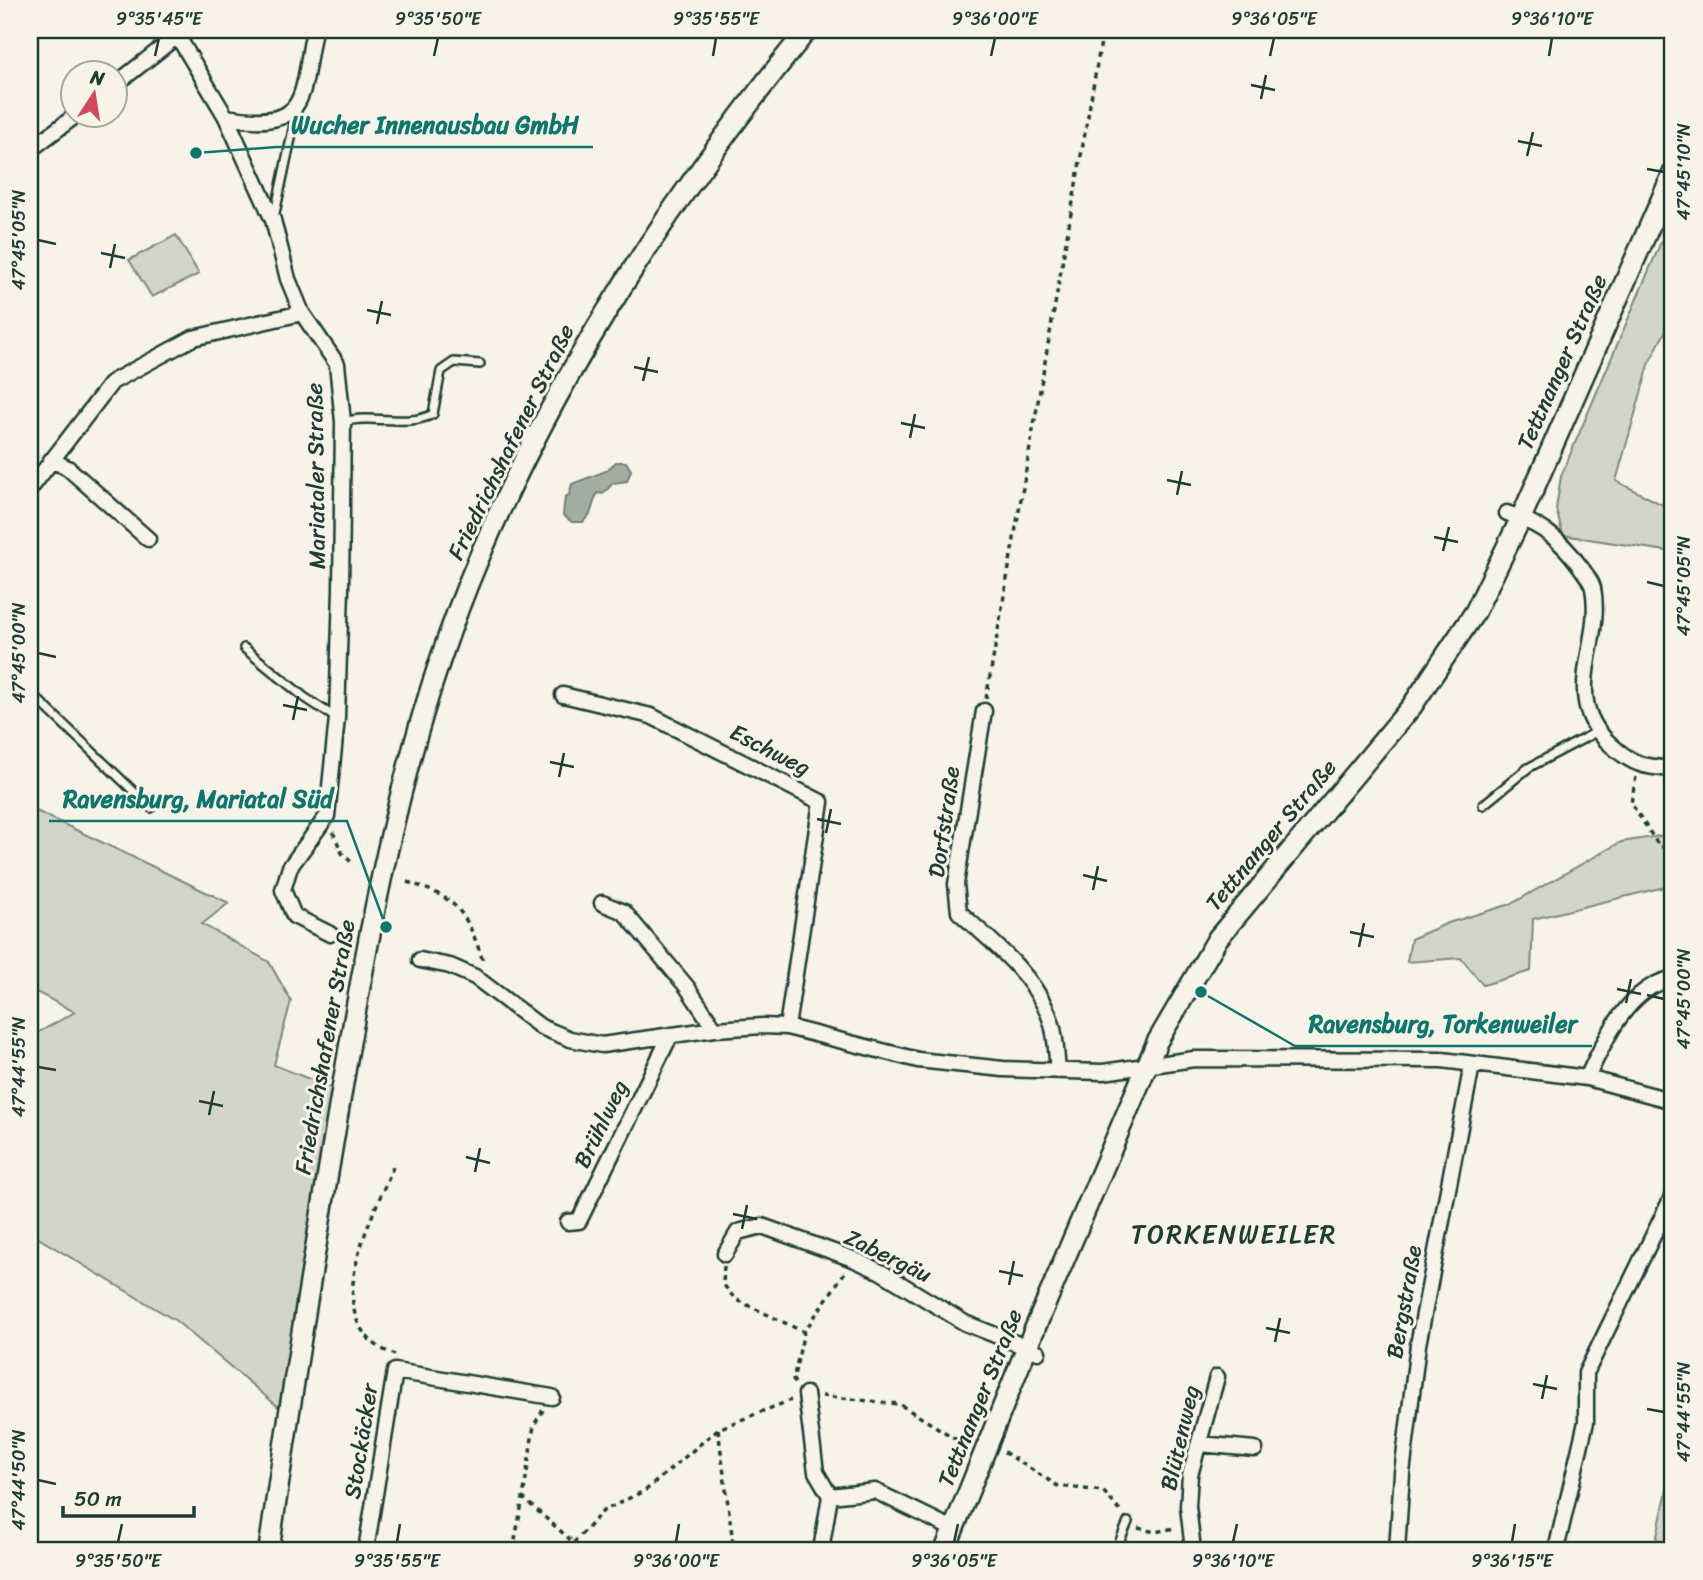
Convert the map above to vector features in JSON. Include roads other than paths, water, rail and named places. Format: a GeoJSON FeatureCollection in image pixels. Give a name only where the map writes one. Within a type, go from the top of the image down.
{"type":"FeatureCollection","features":[{"type":"Feature","properties":{"kind":"main road","name":"Friedrichshafener Straße"},"geometry":{"type":"LineString","coordinates":[[269,1550],[288,1415],[379,879],[407,767],[444,647],[506,496],[580,352],[655,232],[750,100],[807,30]]}},
{"type":"Feature","properties":{"kind":"main road","name":"Tettnanger Straße"},"geometry":{"type":"LineString","coordinates":[[944,1550],[1032,1350],[1146,1066],[1188,985],[1218,938],[1412,706],[1475,612],[1514,516],[1673,173]]}},
{"type":"Feature","properties":{"kind":"street"},"geometry":{"type":"LineString","coordinates":[[226,117],[256,122],[270,120],[283,118],[298,106],[314,30]]}},
{"type":"Feature","properties":{"kind":"street"},"geometry":{"type":"LineString","coordinates":[[130,72],[175,33]]}},
{"type":"Feature","properties":{"kind":"street","name":"Mariataler Straße"},"geometry":{"type":"LineString","coordinates":[[175,33],[226,117],[273,220],[288,279],[302,313],[337,364],[342,422],[337,718],[327,816],[290,867],[283,890],[295,916],[330,934]]}},
{"type":"Feature","properties":{"kind":"street"},"geometry":{"type":"LineString","coordinates":[[30,150],[60,127]]}},
{"type":"Feature","properties":{"kind":"street"},"geometry":{"type":"LineString","coordinates":[[30,489],[112,382],[192,338],[302,313]]}},
{"type":"Feature","properties":{"kind":"street"},"geometry":{"type":"LineString","coordinates":[[51,460],[68,468],[148,539]]}},
{"type":"Feature","properties":{"kind":"street"},"geometry":{"type":"LineString","coordinates":[[1514,516],[1551,533],[1570,552],[1592,584],[1595,609],[1584,678],[1586,708],[1596,732],[1639,766],[1673,769]]}},
{"type":"Feature","properties":{"kind":"street","name":"Eschweg"},"geometry":{"type":"LineString","coordinates":[[563,695],[651,716],[821,802],[787,1027]]}},
{"type":"Feature","properties":{"kind":"street","name":"Dorfstraße"},"geometry":{"type":"LineString","coordinates":[[984,711],[956,884],[959,912],[1019,967],[1048,1012],[1055,1037],[1058,1071]]}},
{"type":"Feature","properties":{"kind":"street"},"geometry":{"type":"LineString","coordinates":[[602,904],[624,912],[687,987],[715,1029]]}},
{"type":"Feature","properties":{"kind":"street"},"geometry":{"type":"LineString","coordinates":[[420,960],[450,966],[475,977],[541,1027],[570,1039],[602,1045],[669,1038],[715,1029],[787,1027],[918,1059],[1058,1071],[1103,1072],[1194,1059],[1443,1060],[1587,1078],[1673,1101]]}},
{"type":"Feature","properties":{"kind":"street"},"geometry":{"type":"LineString","coordinates":[[1587,1078],[1614,1027],[1640,995],[1673,979]]}},
{"type":"Feature","properties":{"kind":"street","name":"Brühlweg"},"geometry":{"type":"LineString","coordinates":[[568,1222],[579,1221],[669,1038]]}},
{"type":"Feature","properties":{"kind":"street","name":"Bergstraße"},"geometry":{"type":"LineString","coordinates":[[1397,1550],[1402,1474],[1418,1345],[1472,1065]]}},
{"type":"Feature","properties":{"kind":"street"},"geometry":{"type":"LineString","coordinates":[[1556,1550],[1586,1422],[1586,1373],[1673,1195]]}},
{"type":"Feature","properties":{"kind":"street","name":"Zabergäu"},"geometry":{"type":"LineString","coordinates":[[725,1254],[738,1232],[762,1226],[853,1259],[881,1272],[965,1323],[1032,1350]]}},
{"type":"Feature","properties":{"kind":"street","name":"Stockäcker"},"geometry":{"type":"LineString","coordinates":[[366,1550],[395,1371],[552,1397]]}},
{"type":"Feature","properties":{"kind":"street","name":"Blütenweg"},"geometry":{"type":"LineString","coordinates":[[1192,1550],[1188,1506],[1189,1475],[1217,1377]]}},
{"type":"Feature","properties":{"kind":"street"},"geometry":{"type":"LineString","coordinates":[[806,1394],[816,1472],[830,1496],[821,1550]]}},
{"type":"Feature","properties":{"kind":"street"},"geometry":{"type":"LineString","coordinates":[[1200,1444],[1255,1449]]}},
{"type":"Feature","properties":{"kind":"street"},"geometry":{"type":"LineString","coordinates":[[830,1496],[875,1491],[953,1529]]}},
{"type":"Feature","properties":{"kind":"lane"},"geometry":{"type":"LineString","coordinates":[[273,220],[298,106]]}},
{"type":"Feature","properties":{"kind":"lane"},"geometry":{"type":"LineString","coordinates":[[342,422],[362,416],[420,421],[433,414],[441,371],[454,362],[480,364]]}},
{"type":"Feature","properties":{"kind":"lane"},"geometry":{"type":"LineString","coordinates":[[244,648],[304,697],[337,718]]}},
{"type":"Feature","properties":{"kind":"lane"},"geometry":{"type":"LineString","coordinates":[[30,692],[151,808]]}},
{"type":"Feature","properties":{"kind":"lane"},"geometry":{"type":"LineString","coordinates":[[1483,805],[1528,768],[1596,732]]}},
{"type":"Feature","properties":{"kind":"lane"},"geometry":{"type":"LineString","coordinates":[[1116,1550],[1128,1522]]}},
{"type":"Feature","properties":{"kind":"place","name":"Wucher Innenausbau GmbH"},"geometry":{"type":"Point","coordinates":[196,153]}},
{"type":"Feature","properties":{"kind":"place","name":"Ravensburg, Mariatal Süd"},"geometry":{"type":"Point","coordinates":[386,927]}},
{"type":"Feature","properties":{"kind":"place","name":"Ravensburg, Torkenweiler"},"geometry":{"type":"Point","coordinates":[1201,992]}},
{"type":"Feature","properties":{"kind":"district","name":"TORKENWEILER"},"geometry":{"type":"Point","coordinates":[1234,1234]}}]}
